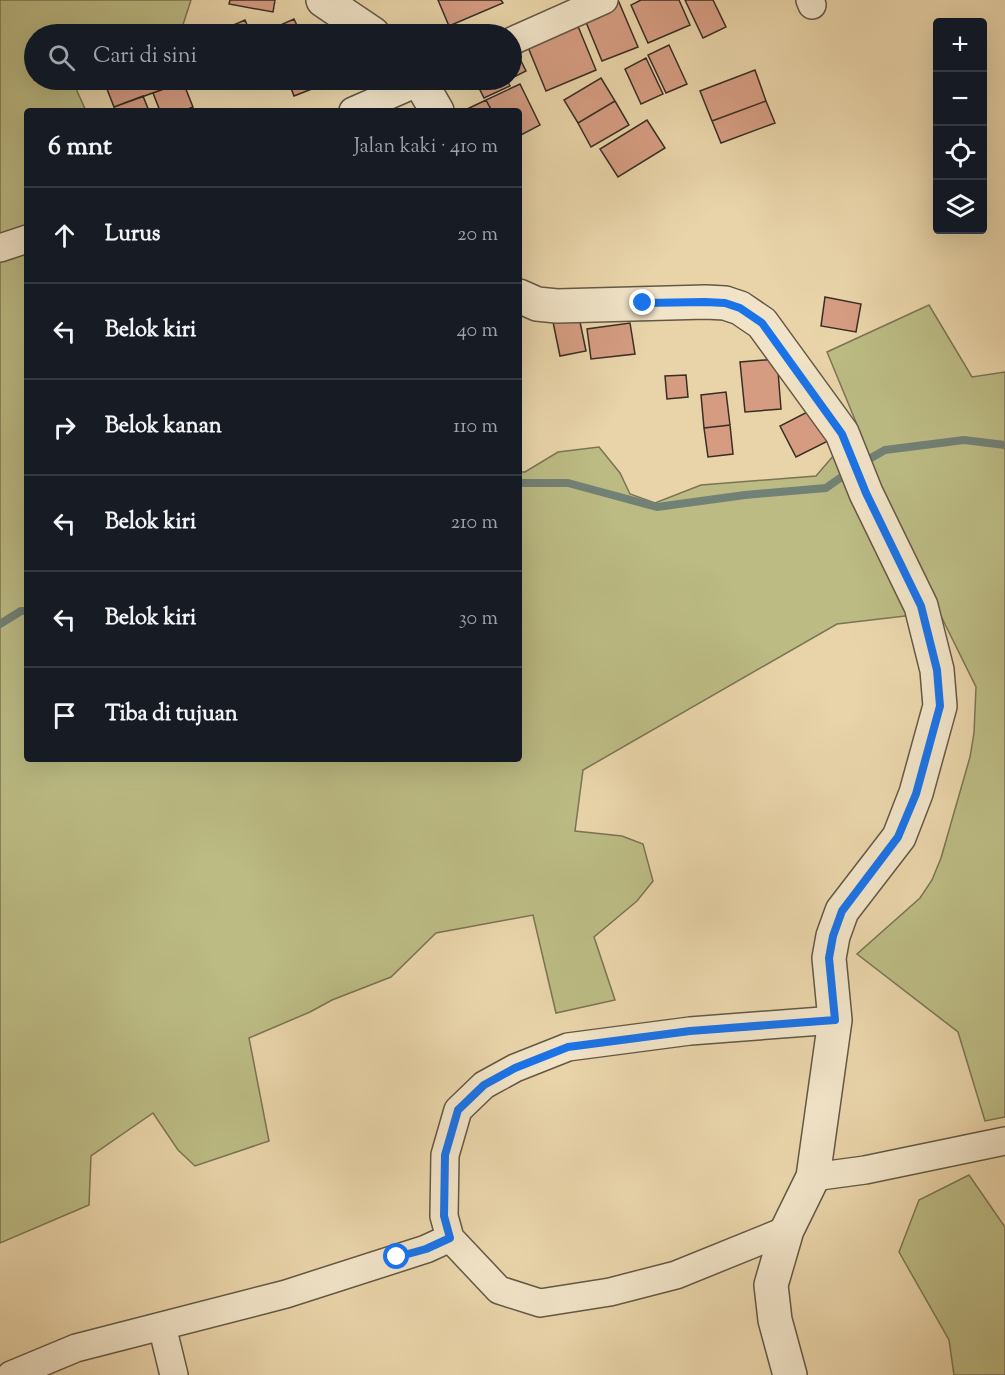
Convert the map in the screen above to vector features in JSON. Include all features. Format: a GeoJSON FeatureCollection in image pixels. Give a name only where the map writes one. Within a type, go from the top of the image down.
{"type":"FeatureCollection","features":[{"type":"Feature","properties":{"kind":"street"},"geometry":{"type":"LineString","coordinates":[[323,0],[358,24]]}},
{"type":"Feature","properties":{"kind":"street"},"geometry":{"type":"LineString","coordinates":[[522,37],[604,0]]}},
{"type":"Feature","properties":{"kind":"street"},"geometry":{"type":"LineString","coordinates":[[360,108],[399,90]]}},
{"type":"Feature","properties":{"kind":"street"},"geometry":{"type":"LineString","coordinates":[[426,90],[435,108]]}},
{"type":"Feature","properties":{"kind":"street"},"geometry":{"type":"LineString","coordinates":[[0,248],[24,240]]}},
{"type":"Feature","properties":{"kind":"street"},"geometry":{"type":"LineString","coordinates":[[522,297],[537,304],[557,306],[725,303],[753,315],[771,334],[842,434],[866,493],[921,606],[937,670],[940,706],[916,794],[898,837],[842,911],[833,936],[829,958],[835,1020],[813,1177],[787,1230],[771,1286],[775,1320],[790,1375]]}},
{"type":"Feature","properties":{"kind":"street"},"geometry":{"type":"LineString","coordinates":[[787,1230],[676,1275],[610,1292],[540,1303],[499,1290],[450,1238],[444,1216],[445,1155],[458,1110],[484,1085],[515,1068],[568,1047],[690,1031],[835,1020]]}},
{"type":"Feature","properties":{"kind":"street"},"geometry":{"type":"LineString","coordinates":[[813,1177],[865,1170],[1005,1141]]}},
{"type":"Feature","properties":{"kind":"street"},"geometry":{"type":"LineString","coordinates":[[11,1375],[76,1348],[286,1294],[426,1249],[450,1238]]}},
{"type":"Feature","properties":{"kind":"street"},"geometry":{"type":"LineString","coordinates":[[162,1326],[174,1375]]}},
{"type":"Feature","properties":{"kind":"shaded area"},"geometry":{"type":"Polygon","coordinates":[[[0,0],[191,0],[183,24],[24,24],[24,90],[77,90],[85,108],[24,108],[24,762],[522,762],[522,472],[558,452],[599,447],[620,473],[630,494],[655,503],[701,485],[816,476],[858,427],[827,352],[929,305],[972,377],[1005,372],[1005,1117],[985,1121],[958,1032],[857,954],[920,898],[932,880],[941,858],[970,757],[974,733],[976,687],[939,612],[837,624],[583,770],[575,831],[622,836],[643,844],[653,881],[637,901],[594,937],[615,1000],[556,1013],[533,915],[436,933],[391,977],[332,1000],[249,1038],[269,1141],[195,1166],[178,1150],[153,1113],[91,1156],[89,1205],[0,1243],[0,0]]]}},
{"type":"Feature","properties":{"kind":"shaded area"},"geometry":{"type":"Polygon","coordinates":[[[969,1175],[1005,1227],[1005,1375],[954,1375],[949,1340],[899,1252],[919,1200],[969,1175]]]}},
{"type":"Feature","properties":{"kind":"building"},"geometry":{"type":"Polygon","coordinates":[[[230,0],[275,0],[273,12],[229,4],[230,0]]]}},
{"type":"Feature","properties":{"kind":"building"},"geometry":{"type":"Polygon","coordinates":[[[438,0],[501,0],[503,3],[454,24],[448,24],[438,0]]]}},
{"type":"Feature","properties":{"kind":"building"},"geometry":{"type":"Polygon","coordinates":[[[618,0],[638,47],[602,61],[583,15],[618,0]]]}},
{"type":"Feature","properties":{"kind":"building"},"geometry":{"type":"Polygon","coordinates":[[[641,0],[679,0],[690,25],[648,43],[631,5],[641,0]]]}},
{"type":"Feature","properties":{"kind":"building"},"geometry":{"type":"Polygon","coordinates":[[[685,0],[713,0],[726,27],[703,38],[685,0]]]}},
{"type":"Feature","properties":{"kind":"building"},"geometry":{"type":"Polygon","coordinates":[[[294,19],[296,24],[283,24],[294,19]]]}},
{"type":"Feature","properties":{"kind":"building"},"geometry":{"type":"Polygon","coordinates":[[[575,19],[596,70],[546,91],[525,40],[575,19]]]}},
{"type":"Feature","properties":{"kind":"building"},"geometry":{"type":"Polygon","coordinates":[[[669,45],[687,84],[666,93],[648,55],[669,45]]]}},
{"type":"Feature","properties":{"kind":"building"},"geometry":{"type":"Polygon","coordinates":[[[646,58],[663,94],[641,104],[625,69],[646,58]]]}},
{"type":"Feature","properties":{"kind":"building"},"geometry":{"type":"Polygon","coordinates":[[[755,70],[766,101],[712,121],[700,91],[755,70]]]}},
{"type":"Feature","properties":{"kind":"building"},"geometry":{"type":"Polygon","coordinates":[[[601,78],[615,101],[578,123],[564,100],[601,78]]]}},
{"type":"Feature","properties":{"kind":"building"},"geometry":{"type":"Polygon","coordinates":[[[522,88],[540,125],[522,134],[522,108],[490,108],[486,100],[507,90],[522,90],[522,88]]]}},
{"type":"Feature","properties":{"kind":"building"},"geometry":{"type":"Polygon","coordinates":[[[107,90],[161,90],[114,107],[107,90]]]}},
{"type":"Feature","properties":{"kind":"building"},"geometry":{"type":"Polygon","coordinates":[[[161,90],[186,90],[193,107],[159,108],[153,93],[161,90]]]}},
{"type":"Feature","properties":{"kind":"building"},"geometry":{"type":"Polygon","coordinates":[[[292,90],[309,90],[294,96],[292,90]]]}},
{"type":"Feature","properties":{"kind":"building"},"geometry":{"type":"Polygon","coordinates":[[[480,90],[501,90],[484,98],[480,90]]]}},
{"type":"Feature","properties":{"kind":"building"},"geometry":{"type":"Polygon","coordinates":[[[143,96],[148,108],[114,108],[143,96]]]}},
{"type":"Feature","properties":{"kind":"building"},"geometry":{"type":"Polygon","coordinates":[[[486,100],[490,108],[469,108],[486,100]]]}},
{"type":"Feature","properties":{"kind":"building"},"geometry":{"type":"Polygon","coordinates":[[[615,101],[629,125],[591,147],[578,123],[615,101]]]}},
{"type":"Feature","properties":{"kind":"building"},"geometry":{"type":"Polygon","coordinates":[[[766,101],[775,123],[721,143],[712,121],[766,101]]]}},
{"type":"Feature","properties":{"kind":"building"},"geometry":{"type":"Polygon","coordinates":[[[647,120],[665,148],[618,177],[600,149],[647,120]]]}},
{"type":"Feature","properties":{"kind":"building"},"geometry":{"type":"Polygon","coordinates":[[[825,297],[861,304],[856,332],[821,326],[825,297]]]}},
{"type":"Feature","properties":{"kind":"building"},"geometry":{"type":"Polygon","coordinates":[[[579,317],[586,351],[560,356],[553,322],[579,317]]]}},
{"type":"Feature","properties":{"kind":"building"},"geometry":{"type":"Polygon","coordinates":[[[630,323],[635,354],[591,359],[587,329],[630,323]]]}},
{"type":"Feature","properties":{"kind":"building"},"geometry":{"type":"Polygon","coordinates":[[[777,359],[781,409],[745,412],[740,362],[777,359]]]}},
{"type":"Feature","properties":{"kind":"building"},"geometry":{"type":"Polygon","coordinates":[[[686,375],[688,397],[667,399],[665,376],[686,375]]]}},
{"type":"Feature","properties":{"kind":"building"},"geometry":{"type":"Polygon","coordinates":[[[726,392],[730,425],[704,428],[701,395],[726,392]]]}},
{"type":"Feature","properties":{"kind":"building"},"geometry":{"type":"Polygon","coordinates":[[[815,408],[830,440],[796,457],[780,426],[815,408]]]}},
{"type":"Feature","properties":{"kind":"building"},"geometry":{"type":"Polygon","coordinates":[[[730,425],[733,454],[708,457],[704,428],[730,425]]]}},
{"type":"Feature","properties":{"kind":"waterway"},"geometry":{"type":"LineString","coordinates":[[862,463],[885,450],[964,440],[1005,445]]}},
{"type":"Feature","properties":{"kind":"waterway"},"geometry":{"type":"LineString","coordinates":[[522,483],[568,483],[657,507],[745,495],[826,488],[850,471]]}},
{"type":"Feature","properties":{"kind":"waterway"},"geometry":{"type":"LineString","coordinates":[[0,624],[24,611]]}},
{"type":"Feature","properties":{"kind":"route"},"geometry":{"type":"LineString","coordinates":[[397,1257],[426,1249],[450,1238],[444,1216],[445,1155],[458,1110],[484,1085],[515,1068],[568,1047],[690,1031],[835,1020],[829,958],[833,936],[842,911],[898,837],[916,794],[930,747],[940,706],[937,670],[921,606],[866,493],[842,434],[771,334],[753,315],[725,303],[643,303]]}}]}
